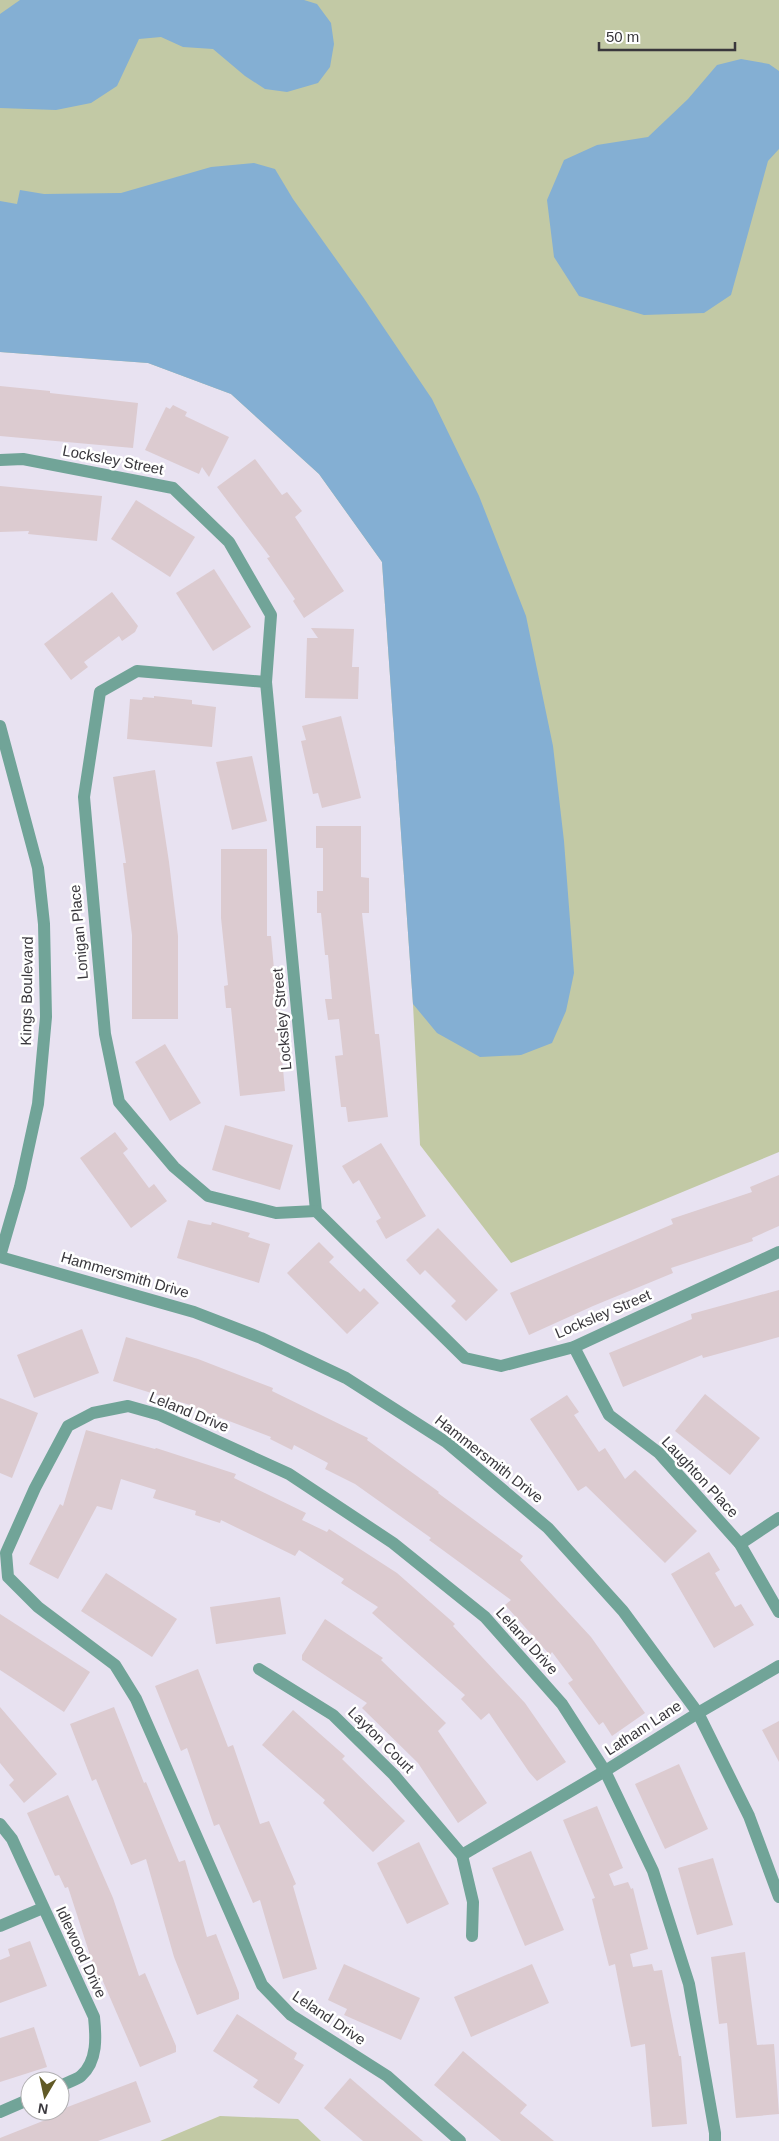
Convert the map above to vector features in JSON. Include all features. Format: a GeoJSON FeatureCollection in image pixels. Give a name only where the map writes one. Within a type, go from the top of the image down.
{"type":"FeatureCollection","features":[{"type":"Feature","properties":{"kind":"street","name":"Locksley Street"},"geometry":{"type":"LineString","coordinates":[[0,460],[23,459],[173,488],[229,542],[271,615],[266,682],[316,1211],[466,1358],[501,1366],[574,1346],[779,1252]]}},
{"type":"Feature","properties":{"kind":"street","name":"Lonigan Place"},"geometry":{"type":"LineString","coordinates":[[266,682],[137,671],[100,692],[84,797],[105,1034],[119,1102],[174,1167],[208,1196],[276,1213],[316,1211]]}},
{"type":"Feature","properties":{"kind":"street","name":"Kings Boulevard"},"geometry":{"type":"LineString","coordinates":[[0,726],[38,868],[44,924],[46,1017],[38,1104],[20,1187],[0,1256]]}},
{"type":"Feature","properties":{"kind":"street","name":"Hammersmith Drive"},"geometry":{"type":"LineString","coordinates":[[0,1256],[194,1312],[261,1338],[346,1378],[446,1442],[548,1528],[623,1610],[698,1713],[749,1816],[779,1898]]}},
{"type":"Feature","properties":{"kind":"street","name":"Laughton Place"},"geometry":{"type":"LineString","coordinates":[[574,1346],[609,1415],[658,1453],[740,1544],[779,1612]]}},
{"type":"Feature","properties":{"kind":"street","name":"Leland Drive"},"geometry":{"type":"LineString","coordinates":[[460,2141],[387,2076],[290,2015],[262,1984],[136,1699],[115,1664],[38,1608],[8,1577],[6,1553],[35,1488],[68,1426],[94,1413],[128,1406],[160,1415],[289,1474],[393,1543],[485,1617],[562,1704],[605,1772],[653,1872],[689,1984],[716,2133],[715,2141]]}},
{"type":"Feature","properties":{"kind":"street"},"geometry":{"type":"LineString","coordinates":[[740,1544],[779,1518]]}},
{"type":"Feature","properties":{"kind":"street","name":"Latham Lane"},"geometry":{"type":"LineString","coordinates":[[605,1772],[698,1713],[779,1666]]}},
{"type":"Feature","properties":{"kind":"street","name":"Layton Court"},"geometry":{"type":"LineString","coordinates":[[259,1669],[333,1715],[394,1775],[462,1855],[474,1902],[472,1936]]}},
{"type":"Feature","properties":{"kind":"street"},"geometry":{"type":"LineString","coordinates":[[462,1855],[605,1772]]}},
{"type":"Feature","properties":{"kind":"street","name":"Idlewood Drive"},"geometry":{"type":"LineString","coordinates":[[0,1824],[12,1839],[42,1908],[94,2016],[97,2039],[89,2064],[81,2076],[70,2081]]}},
{"type":"Feature","properties":{"kind":"street"},"geometry":{"type":"LineString","coordinates":[[0,1926],[42,1908]]}},
{"type":"Feature","properties":{"kind":"street"},"geometry":{"type":"LineString","coordinates":[[0,2112],[20,2103]]}},
{"type":"Feature","properties":{"kind":"green space"},"geometry":{"type":"Polygon","coordinates":[[[0,0],[779,0],[779,1152],[511,1263],[420,1145],[413,1004],[382,562],[319,474],[231,394],[148,363],[0,352],[0,0]]]}},
{"type":"Feature","properties":{"kind":"green space"},"geometry":{"type":"Polygon","coordinates":[[[220,2116],[298,2119],[321,2141],[160,2141],[220,2116]]]}},
{"type":"Feature","properties":{"kind":"water"},"geometry":{"type":"Polygon","coordinates":[[[20,0],[304,0],[317,4],[331,23],[334,44],[330,67],[318,83],[287,92],[265,89],[245,76],[213,49],[183,47],[161,37],[139,39],[117,86],[91,103],[56,110],[0,108],[0,14],[20,0]]]}},
{"type":"Feature","properties":{"kind":"water"},"geometry":{"type":"Polygon","coordinates":[[[741,59],[769,64],[779,71],[779,149],[768,161],[731,295],[704,313],[644,315],[579,296],[554,257],[547,200],[564,160],[597,145],[648,137],[688,99],[717,65],[741,59]]]}},
{"type":"Feature","properties":{"kind":"water"},"geometry":{"type":"Polygon","coordinates":[[[254,163],[275,169],[293,199],[363,297],[432,399],[479,496],[526,616],[553,746],[564,841],[574,973],[566,1011],[552,1043],[521,1055],[480,1057],[437,1033],[413,1004],[382,562],[319,474],[231,394],[148,363],[0,352],[0,201],[17,204],[20,190],[44,194],[121,193],[211,167],[254,163]]]}},
{"type":"Feature","properties":{"kind":"building"},"geometry":{"type":"Polygon","coordinates":[[[0,386],[138,403],[133,448],[0,436],[0,386]]]}},
{"type":"Feature","properties":{"kind":"building"},"geometry":{"type":"Polygon","coordinates":[[[173,405],[187,412],[185,416],[229,437],[209,477],[202,467],[199,474],[145,450],[166,407],[170,409],[173,405]]]}},
{"type":"Feature","properties":{"kind":"building"},"geometry":{"type":"Polygon","coordinates":[[[255,459],[282,495],[287,492],[302,511],[295,517],[344,591],[304,618],[293,601],[295,599],[267,558],[270,557],[217,487],[255,459]]]}},
{"type":"Feature","properties":{"kind":"building"},"geometry":{"type":"Polygon","coordinates":[[[0,486],[102,496],[97,541],[28,534],[29,531],[0,532],[0,486]]]}},
{"type":"Feature","properties":{"kind":"building"},"geometry":{"type":"Polygon","coordinates":[[[136,500],[195,537],[170,577],[111,539],[136,500]]]}},
{"type":"Feature","properties":{"kind":"building"},"geometry":{"type":"Polygon","coordinates":[[[214,569],[251,627],[213,651],[176,593],[214,569]]]}},
{"type":"Feature","properties":{"kind":"building"},"geometry":{"type":"Polygon","coordinates":[[[112,592],[138,626],[135,632],[122,641],[119,636],[84,662],[88,667],[71,680],[44,644],[112,592]]]}},
{"type":"Feature","properties":{"kind":"building"},"geometry":{"type":"Polygon","coordinates":[[[311,628],[354,629],[352,667],[359,667],[358,699],[305,698],[307,638],[318,638],[311,628]]]}},
{"type":"Feature","properties":{"kind":"building"},"geometry":{"type":"Polygon","coordinates":[[[154,696],[192,700],[192,704],[216,707],[212,747],[127,739],[130,699],[142,700],[143,697],[154,698],[154,696]]]}},
{"type":"Feature","properties":{"kind":"building"},"geometry":{"type":"Polygon","coordinates":[[[341,716],[361,798],[322,808],[318,793],[313,794],[301,741],[306,740],[302,726],[341,716]]]}},
{"type":"Feature","properties":{"kind":"building"},"geometry":{"type":"Polygon","coordinates":[[[252,756],[267,821],[232,830],[216,762],[252,756]]]}},
{"type":"Feature","properties":{"kind":"building"},"geometry":{"type":"Polygon","coordinates":[[[155,770],[178,936],[178,1019],[132,1019],[132,935],[123,863],[126,863],[113,777],[155,770]]]}},
{"type":"Feature","properties":{"kind":"building"},"geometry":{"type":"Polygon","coordinates":[[[316,826],[361,826],[361,877],[369,878],[369,913],[362,913],[375,1034],[379,1034],[388,1117],[348,1122],[346,1107],[341,1107],[335,1056],[343,1055],[339,1019],[328,1020],[325,999],[332,999],[328,955],[325,955],[321,913],[317,913],[317,891],[323,891],[323,848],[316,848],[316,826]]]}},
{"type":"Feature","properties":{"kind":"building"},"geometry":{"type":"Polygon","coordinates":[[[221,849],[267,849],[267,936],[271,936],[285,1091],[240,1096],[231,1008],[226,1008],[224,986],[228,985],[221,918],[221,849]]]}},
{"type":"Feature","properties":{"kind":"building"},"geometry":{"type":"Polygon","coordinates":[[[165,1044],[201,1103],[170,1121],[135,1062],[165,1044]]]}},
{"type":"Feature","properties":{"kind":"building"},"geometry":{"type":"Polygon","coordinates":[[[225,1125],[293,1145],[280,1190],[212,1170],[225,1125]]]}},
{"type":"Feature","properties":{"kind":"building"},"geometry":{"type":"Polygon","coordinates":[[[115,1132],[128,1149],[123,1153],[149,1188],[154,1184],[167,1201],[131,1228],[80,1158],[115,1132]]]}},
{"type":"Feature","properties":{"kind":"building"},"geometry":{"type":"Polygon","coordinates":[[[381,1143],[426,1216],[386,1239],[376,1221],[381,1218],[359,1180],[353,1184],[342,1166],[381,1143]]]}},
{"type":"Feature","properties":{"kind":"building"},"geometry":{"type":"Polygon","coordinates":[[[779,1175],[779,1226],[752,1238],[753,1241],[671,1268],[673,1273],[529,1335],[510,1293],[673,1224],[671,1219],[752,1192],[750,1187],[779,1175]]]}},
{"type":"Feature","properties":{"kind":"building"},"geometry":{"type":"Polygon","coordinates":[[[188,1220],[211,1225],[212,1222],[250,1233],[248,1237],[270,1244],[259,1283],[177,1258],[188,1220]]]}},
{"type":"Feature","properties":{"kind":"building"},"geometry":{"type":"Polygon","coordinates":[[[438,1228],[498,1290],[466,1321],[451,1306],[456,1301],[425,1270],[420,1275],[406,1260],[438,1228]]]}},
{"type":"Feature","properties":{"kind":"building"},"geometry":{"type":"Polygon","coordinates":[[[319,1242],[334,1257],[329,1262],[360,1292],[364,1288],[379,1303],[347,1334],[287,1273],[319,1242]]]}},
{"type":"Feature","properties":{"kind":"building"},"geometry":{"type":"Polygon","coordinates":[[[779,1290],[779,1337],[703,1358],[702,1355],[623,1387],[609,1353],[692,1319],[691,1314],[779,1290]]]}},
{"type":"Feature","properties":{"kind":"building"},"geometry":{"type":"Polygon","coordinates":[[[82,1329],[99,1373],[34,1398],[17,1355],[82,1329]]]}},
{"type":"Feature","properties":{"kind":"building"},"geometry":{"type":"Polygon","coordinates":[[[126,1337],[198,1359],[273,1388],[272,1391],[368,1438],[367,1440],[523,1556],[520,1560],[591,1637],[645,1713],[612,1736],[603,1722],[599,1725],[568,1683],[573,1680],[552,1652],[550,1655],[505,1605],[511,1600],[429,1540],[431,1538],[355,1484],[325,1469],[328,1463],[294,1445],[292,1450],[270,1439],[271,1437],[193,1406],[113,1381],[126,1337]]]}},
{"type":"Feature","properties":{"kind":"building"},"geometry":{"type":"Polygon","coordinates":[[[705,1394],[760,1438],[730,1475],[675,1431],[705,1394]]]}},
{"type":"Feature","properties":{"kind":"building"},"geometry":{"type":"Polygon","coordinates":[[[567,1395],[579,1412],[574,1415],[599,1452],[605,1448],[625,1479],[635,1470],[697,1531],[665,1563],[586,1486],[578,1491],[530,1419],[567,1395]]]}},
{"type":"Feature","properties":{"kind":"building"},"geometry":{"type":"Polygon","coordinates":[[[0,1398],[38,1413],[12,1478],[0,1473],[0,1398]]]}},
{"type":"Feature","properties":{"kind":"building"},"geometry":{"type":"Polygon","coordinates":[[[86,1430],[156,1448],[236,1474],[234,1478],[306,1513],[302,1520],[327,1532],[329,1529],[397,1573],[455,1624],[453,1626],[525,1703],[566,1762],[537,1781],[489,1713],[481,1720],[461,1699],[465,1695],[372,1613],[378,1607],[341,1583],[344,1579],[299,1550],[295,1556],[221,1520],[220,1523],[195,1515],[196,1511],[153,1498],[156,1490],[121,1479],[112,1510],[97,1506],[58,1579],[29,1564],[60,1504],[63,1506],[86,1430]]]}},
{"type":"Feature","properties":{"kind":"building"},"geometry":{"type":"Polygon","coordinates":[[[709,1552],[720,1570],[715,1573],[735,1607],[741,1604],[754,1625],[714,1648],[671,1574],[709,1552]]]}},
{"type":"Feature","properties":{"kind":"building"},"geometry":{"type":"Polygon","coordinates":[[[106,1573],[177,1619],[152,1657],[81,1611],[106,1573]]]}},
{"type":"Feature","properties":{"kind":"building"},"geometry":{"type":"Polygon","coordinates":[[[280,1597],[286,1634],[216,1644],[210,1607],[280,1597]]]}},
{"type":"Feature","properties":{"kind":"building"},"geometry":{"type":"Polygon","coordinates":[[[0,1614],[90,1672],[64,1712],[0,1670],[0,1614]]]}},
{"type":"Feature","properties":{"kind":"building"},"geometry":{"type":"Polygon","coordinates":[[[325,1619],[383,1658],[381,1660],[446,1723],[438,1731],[487,1803],[458,1823],[418,1763],[362,1708],[367,1703],[302,1660],[302,1655],[325,1619]]]}},
{"type":"Feature","properties":{"kind":"building"},"geometry":{"type":"Polygon","coordinates":[[[198,1669],[228,1747],[233,1745],[260,1824],[269,1821],[296,1884],[293,1886],[317,1969],[283,1979],[260,1900],[253,1903],[219,1824],[214,1826],[187,1748],[181,1751],[155,1686],[198,1669]]]}},
{"type":"Feature","properties":{"kind":"building"},"geometry":{"type":"Polygon","coordinates":[[[0,1707],[57,1774],[24,1803],[9,1785],[14,1780],[0,1763],[0,1707]]]}},
{"type":"Feature","properties":{"kind":"building"},"geometry":{"type":"Polygon","coordinates":[[[114,1707],[144,1783],[146,1782],[179,1862],[185,1860],[207,1937],[216,1934],[239,1993],[239,1999],[197,2015],[174,1957],[146,1859],[131,1865],[96,1779],[92,1781],[70,1724],[114,1707]]]}},
{"type":"Feature","properties":{"kind":"building"},"geometry":{"type":"Polygon","coordinates":[[[293,1710],[345,1756],[342,1759],[405,1821],[373,1852],[323,1803],[325,1800],[262,1745],[293,1710]]]}},
{"type":"Feature","properties":{"kind":"building"},"geometry":{"type":"Polygon","coordinates":[[[779,1721],[779,1762],[762,1730],[779,1721]]]}},
{"type":"Feature","properties":{"kind":"building"},"geometry":{"type":"Polygon","coordinates":[[[679,1764],[708,1829],[665,1849],[635,1784],[679,1764]]]}},
{"type":"Feature","properties":{"kind":"building"},"geometry":{"type":"Polygon","coordinates":[[[68,1795],[113,1898],[139,1976],[145,1973],[176,2046],[176,2052],[140,2067],[102,1979],[98,1980],[68,1887],[65,1888],[59,1875],[55,1876],[27,1813],[68,1795]]]}},
{"type":"Feature","properties":{"kind":"building"},"geometry":{"type":"Polygon","coordinates":[[[597,1806],[623,1868],[609,1874],[614,1886],[628,1882],[631,1889],[633,1888],[648,1949],[630,1954],[633,1967],[652,1964],[654,1971],[662,1970],[679,2056],[681,2056],[687,2124],[652,2127],[645,2044],[631,2047],[615,1964],[609,1966],[592,1899],[595,1898],[563,1820],[597,1806]]]}},
{"type":"Feature","properties":{"kind":"building"},"geometry":{"type":"Polygon","coordinates":[[[419,1842],[449,1904],[407,1924],[377,1863],[419,1842]]]}},
{"type":"Feature","properties":{"kind":"building"},"geometry":{"type":"Polygon","coordinates":[[[531,1851],[564,1930],[525,1946],[492,1868],[531,1851]]]}},
{"type":"Feature","properties":{"kind":"building"},"geometry":{"type":"Polygon","coordinates":[[[713,1858],[733,1925],[697,1935],[678,1868],[713,1858]]]}},
{"type":"Feature","properties":{"kind":"building"},"geometry":{"type":"Polygon","coordinates":[[[30,1941],[47,1986],[0,2003],[0,1960],[10,1956],[8,1949],[30,1941]]]}},
{"type":"Feature","properties":{"kind":"building"},"geometry":{"type":"Polygon","coordinates":[[[745,1952],[757,2045],[774,2044],[779,2114],[736,2118],[727,2023],[719,2024],[711,1957],[745,1952]]]}},
{"type":"Feature","properties":{"kind":"building"},"geometry":{"type":"Polygon","coordinates":[[[344,1964],[420,1998],[401,2040],[344,2015],[347,2009],[328,2000],[344,1964]]]}},
{"type":"Feature","properties":{"kind":"building"},"geometry":{"type":"Polygon","coordinates":[[[532,1964],[549,2003],[471,2037],[454,1997],[532,1964]]]}},
{"type":"Feature","properties":{"kind":"building"},"geometry":{"type":"Polygon","coordinates":[[[237,2014],[297,2053],[294,2059],[304,2065],[279,2104],[253,2087],[258,2080],[213,2051],[237,2014]]]}},
{"type":"Feature","properties":{"kind":"building"},"geometry":{"type":"Polygon","coordinates":[[[34,2027],[47,2067],[34,2071],[20,2071],[20,2076],[0,2082],[0,2038],[34,2027]]]}},
{"type":"Feature","properties":{"kind":"building"},"geometry":{"type":"Polygon","coordinates":[[[463,2051],[527,2105],[520,2113],[554,2141],[501,2141],[434,2085],[463,2051]]]}},
{"type":"Feature","properties":{"kind":"building"},"geometry":{"type":"Polygon","coordinates":[[[350,2078],[423,2141],[363,2141],[324,2108],[350,2078]]]}},
{"type":"Feature","properties":{"kind":"building"},"geometry":{"type":"Polygon","coordinates":[[[136,2081],[151,2122],[98,2141],[0,2141],[0,2138],[43,2121],[70,2121],[70,2106],[136,2081]]]}}]}
